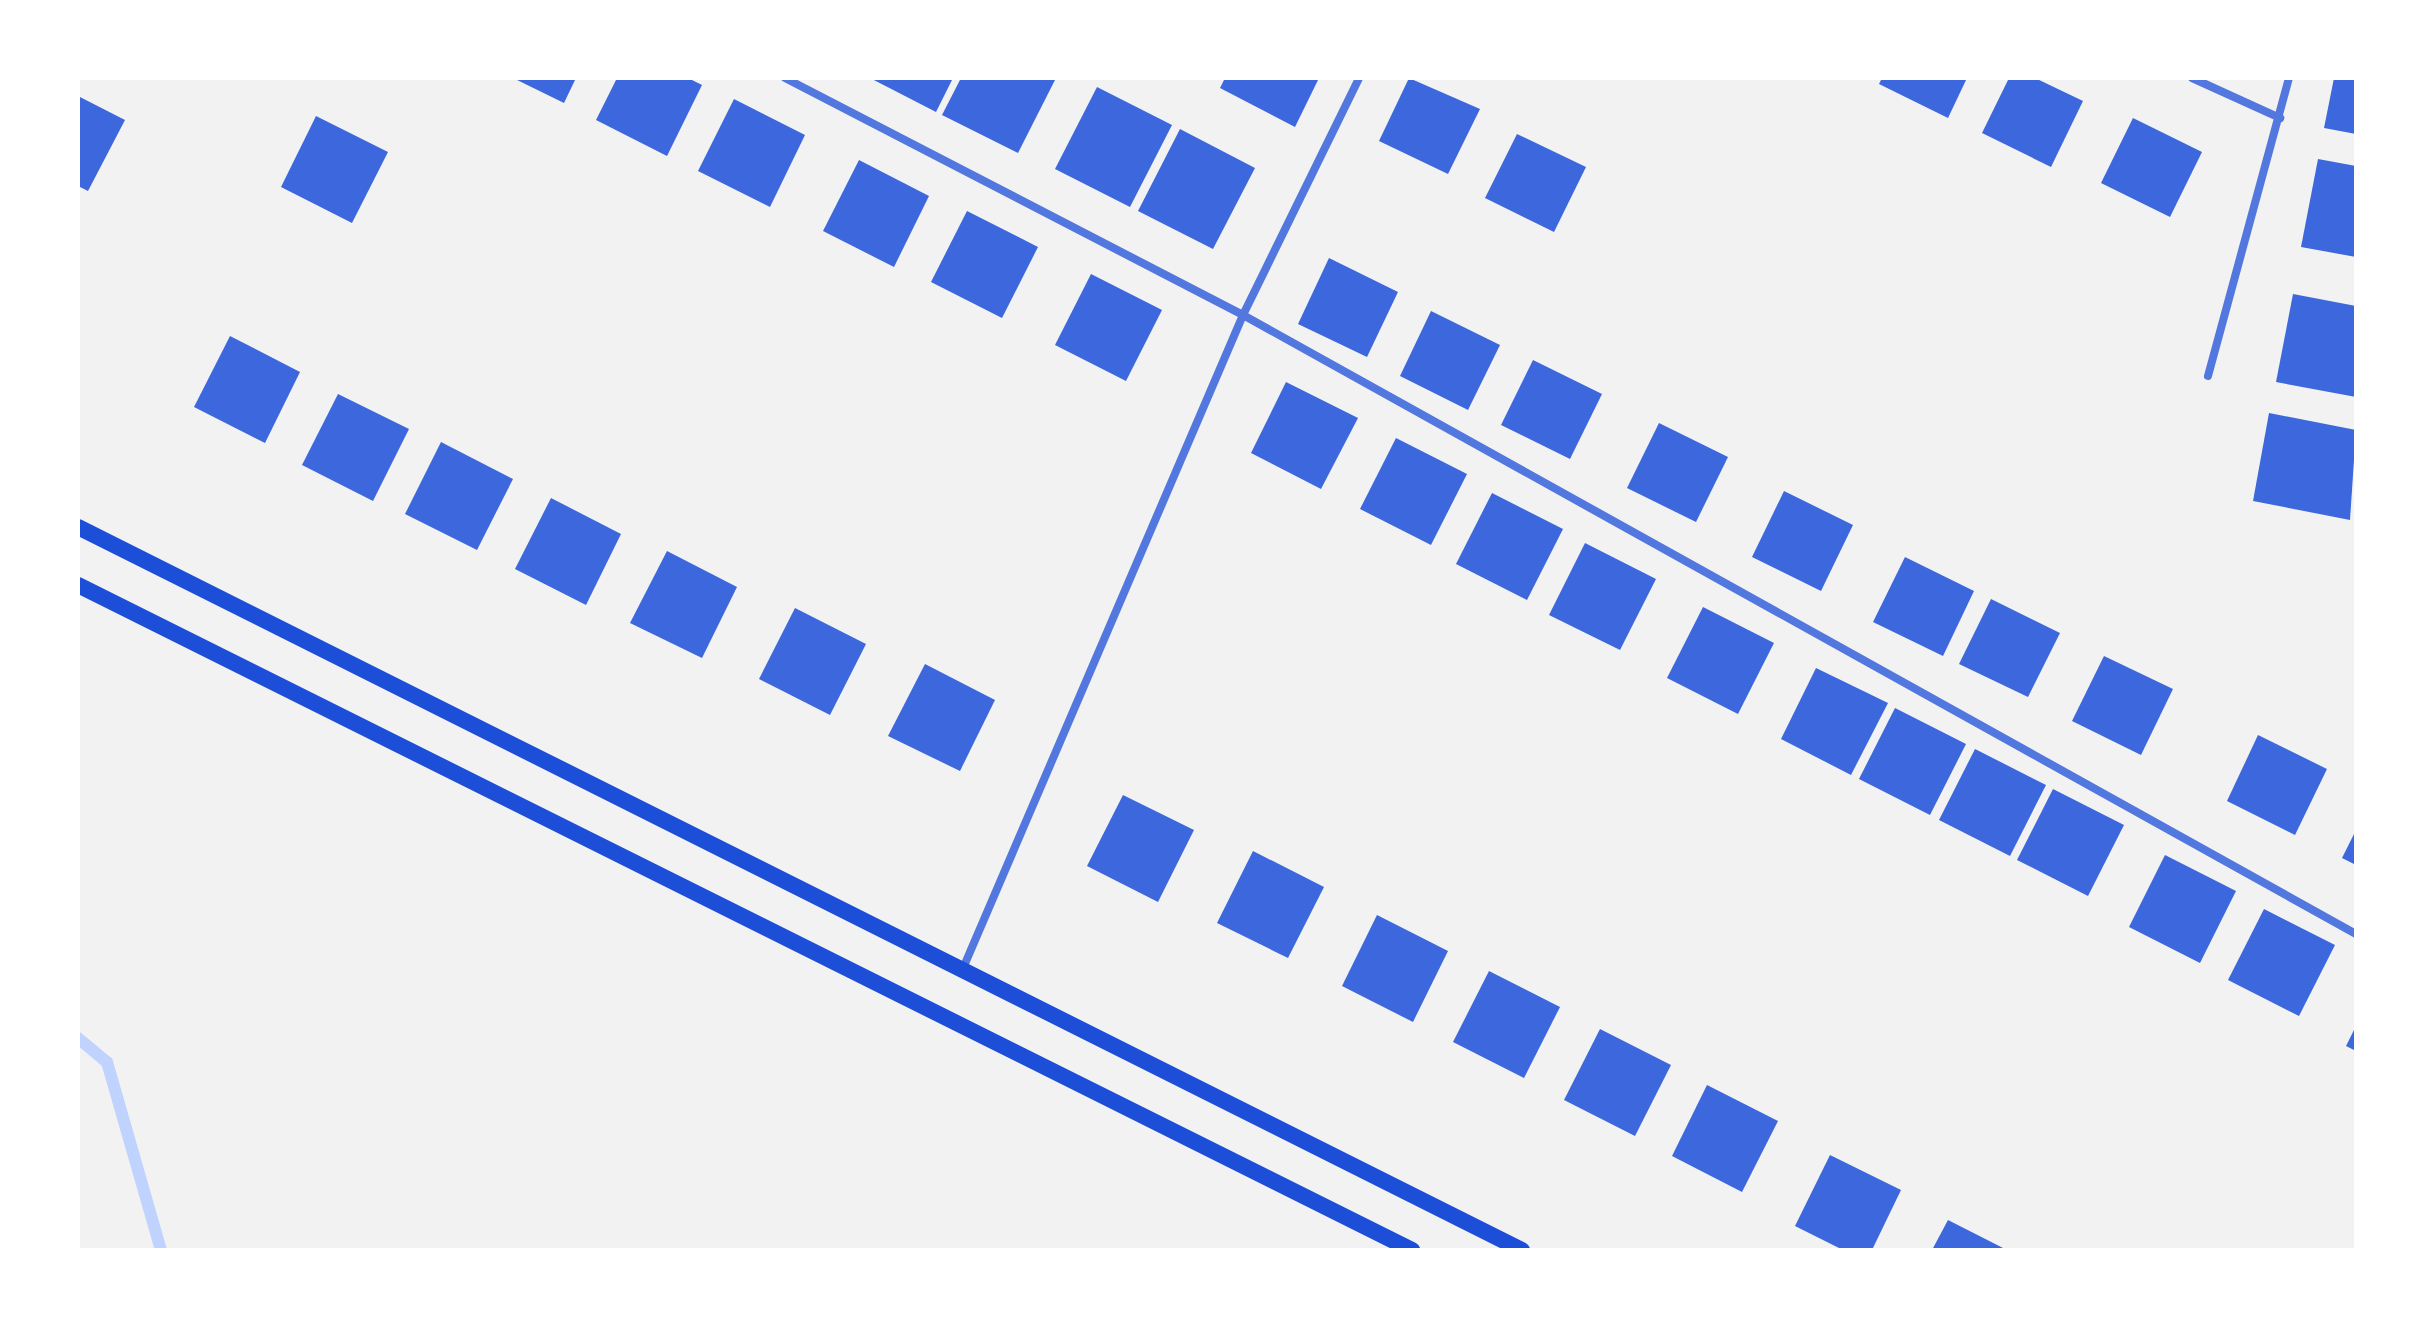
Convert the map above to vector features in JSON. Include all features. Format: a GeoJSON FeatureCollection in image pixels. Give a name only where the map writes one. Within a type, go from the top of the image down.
{"type":"FeatureCollection","features":[{"type":"Feature","properties":{"kind":"main road"},"geometry":{"type":"LineString","coordinates":[[78,527],[960,974],[1522,1250]]}},
{"type":"Feature","properties":{"kind":"main road"},"geometry":{"type":"LineString","coordinates":[[78,585],[1412,1250]]}},
{"type":"Feature","properties":{"kind":"street"},"geometry":{"type":"LineString","coordinates":[[785,78],[1243,315],[2356,934]]}},
{"type":"Feature","properties":{"kind":"street"},"geometry":{"type":"LineString","coordinates":[[960,974],[1243,315],[1359,78]]}},
{"type":"Feature","properties":{"kind":"street"},"geometry":{"type":"LineString","coordinates":[[2192,78],[2280,118]]}},
{"type":"Feature","properties":{"kind":"street"},"geometry":{"type":"LineString","coordinates":[[2208,376],[2289,78]]}},
{"type":"Feature","properties":{"kind":"building"},"geometry":{"type":"Polygon","coordinates":[[[513,78],[576,78],[564,103],[513,78]]]}},
{"type":"Feature","properties":{"kind":"building"},"geometry":{"type":"Polygon","coordinates":[[[617,78],[688,78],[702,85],[667,156],[596,120],[617,78]]]}},
{"type":"Feature","properties":{"kind":"building"},"geometry":{"type":"Polygon","coordinates":[[[870,78],[953,78],[936,112],[870,78]]]}},
{"type":"Feature","properties":{"kind":"building"},"geometry":{"type":"Polygon","coordinates":[[[961,78],[1056,78],[1018,153],[942,115],[961,78]]]}},
{"type":"Feature","properties":{"kind":"building"},"geometry":{"type":"Polygon","coordinates":[[[1225,78],[1319,78],[1295,127],[1220,88],[1225,78]]]}},
{"type":"Feature","properties":{"kind":"building"},"geometry":{"type":"Polygon","coordinates":[[[1409,78],[1480,109],[1448,174],[1379,141],[1409,78]]]}},
{"type":"Feature","properties":{"kind":"building"},"geometry":{"type":"Polygon","coordinates":[[[1882,78],[1967,78],[1948,118],[1879,84],[1882,78]]]}},
{"type":"Feature","properties":{"kind":"building"},"geometry":{"type":"Polygon","coordinates":[[[2009,78],[2035,78],[2083,101],[2051,167],[1982,133],[2009,78]]]}},
{"type":"Feature","properties":{"kind":"building"},"geometry":{"type":"Polygon","coordinates":[[[2334,78],[2356,78],[2356,134],[2324,128],[2334,78]]]}},
{"type":"Feature","properties":{"kind":"building"},"geometry":{"type":"Polygon","coordinates":[[[1097,87],[1172,125],[1130,207],[1055,169],[1097,87]]]}},
{"type":"Feature","properties":{"kind":"building"},"geometry":{"type":"Polygon","coordinates":[[[78,96],[125,120],[88,191],[78,186],[78,96]]]}},
{"type":"Feature","properties":{"kind":"building"},"geometry":{"type":"Polygon","coordinates":[[[734,99],[805,135],[770,207],[698,171],[734,99]]]}},
{"type":"Feature","properties":{"kind":"building"},"geometry":{"type":"Polygon","coordinates":[[[316,116],[388,152],[352,223],[281,187],[316,116]]]}},
{"type":"Feature","properties":{"kind":"building"},"geometry":{"type":"Polygon","coordinates":[[[2133,118],[2202,152],[2170,217],[2101,183],[2133,118]]]}},
{"type":"Feature","properties":{"kind":"building"},"geometry":{"type":"Polygon","coordinates":[[[1180,129],[1255,168],[1213,249],[1138,211],[1180,129]]]}},
{"type":"Feature","properties":{"kind":"building"},"geometry":{"type":"Polygon","coordinates":[[[1517,134],[1586,167],[1554,232],[1485,198],[1517,134]]]}},
{"type":"Feature","properties":{"kind":"building"},"geometry":{"type":"Polygon","coordinates":[[[2318,159],[2356,166],[2356,257],[2301,247],[2318,159]]]}},
{"type":"Feature","properties":{"kind":"building"},"geometry":{"type":"Polygon","coordinates":[[[859,160],[929,196],[894,267],[823,231],[859,160]]]}},
{"type":"Feature","properties":{"kind":"building"},"geometry":{"type":"Polygon","coordinates":[[[967,211],[1038,247],[1002,318],[931,282],[967,211]]]}},
{"type":"Feature","properties":{"kind":"building"},"geometry":{"type":"Polygon","coordinates":[[[1329,258],[1398,292],[1367,357],[1298,324],[1329,258]]]}},
{"type":"Feature","properties":{"kind":"building"},"geometry":{"type":"Polygon","coordinates":[[[1091,274],[1162,310],[1126,381],[1055,345],[1091,274]]]}},
{"type":"Feature","properties":{"kind":"building"},"geometry":{"type":"Polygon","coordinates":[[[2293,294],[2356,306],[2356,397],[2276,382],[2293,294]]]}},
{"type":"Feature","properties":{"kind":"building"},"geometry":{"type":"Polygon","coordinates":[[[1431,311],[1500,345],[1468,410],[1400,376],[1431,311]]]}},
{"type":"Feature","properties":{"kind":"building"},"geometry":{"type":"Polygon","coordinates":[[[230,336],[300,372],[265,443],[194,407],[230,336]]]}},
{"type":"Feature","properties":{"kind":"building"},"geometry":{"type":"Polygon","coordinates":[[[1533,360],[1602,394],[1570,459],[1501,425],[1533,360]]]}},
{"type":"Feature","properties":{"kind":"building"},"geometry":{"type":"Polygon","coordinates":[[[1286,382],[1358,418],[1321,489],[1251,453],[1286,382]]]}},
{"type":"Feature","properties":{"kind":"building"},"geometry":{"type":"Polygon","coordinates":[[[338,394],[409,429],[373,501],[302,465],[338,394]]]}},
{"type":"Feature","properties":{"kind":"building"},"geometry":{"type":"Polygon","coordinates":[[[2269,413],[2356,430],[2350,520],[2253,501],[2269,413]]]}},
{"type":"Feature","properties":{"kind":"building"},"geometry":{"type":"Polygon","coordinates":[[[1659,423],[1728,457],[1696,522],[1627,488],[1659,423]]]}},
{"type":"Feature","properties":{"kind":"building"},"geometry":{"type":"Polygon","coordinates":[[[1396,438],[1467,474],[1431,545],[1360,509],[1396,438]]]}},
{"type":"Feature","properties":{"kind":"building"},"geometry":{"type":"Polygon","coordinates":[[[441,442],[513,479],[477,550],[405,514],[441,442]]]}},
{"type":"Feature","properties":{"kind":"building"},"geometry":{"type":"Polygon","coordinates":[[[1784,491],[1853,525],[1821,591],[1752,557],[1784,491]]]}},
{"type":"Feature","properties":{"kind":"building"},"geometry":{"type":"Polygon","coordinates":[[[1492,493],[1563,529],[1527,600],[1456,564],[1492,493]]]}},
{"type":"Feature","properties":{"kind":"building"},"geometry":{"type":"Polygon","coordinates":[[[551,498],[621,534],[586,605],[515,569],[551,498]]]}},
{"type":"Feature","properties":{"kind":"building"},"geometry":{"type":"Polygon","coordinates":[[[1585,543],[1656,579],[1620,650],[1549,615],[1585,543]]]}},
{"type":"Feature","properties":{"kind":"building"},"geometry":{"type":"Polygon","coordinates":[[[667,551],[737,587],[702,658],[630,623],[667,551]]]}},
{"type":"Feature","properties":{"kind":"building"},"geometry":{"type":"Polygon","coordinates":[[[1905,557],[1974,591],[1943,656],[1873,622],[1905,557]]]}},
{"type":"Feature","properties":{"kind":"building"},"geometry":{"type":"Polygon","coordinates":[[[1991,599],[2060,633],[2028,697],[1959,664],[1991,599]]]}},
{"type":"Feature","properties":{"kind":"building"},"geometry":{"type":"Polygon","coordinates":[[[1703,607],[1774,643],[1738,714],[1667,678],[1703,607]]]}},
{"type":"Feature","properties":{"kind":"building"},"geometry":{"type":"Polygon","coordinates":[[[795,608],[866,644],[830,715],[759,679],[795,608]]]}},
{"type":"Feature","properties":{"kind":"building"},"geometry":{"type":"Polygon","coordinates":[[[2104,656],[2173,689],[2141,755],[2072,721],[2104,656]]]}},
{"type":"Feature","properties":{"kind":"building"},"geometry":{"type":"Polygon","coordinates":[[[925,664],[995,700],[960,771],[888,736],[925,664]]]}},
{"type":"Feature","properties":{"kind":"building"},"geometry":{"type":"Polygon","coordinates":[[[1816,668],[1888,703],[1851,775],[1781,739],[1816,668]]]}},
{"type":"Feature","properties":{"kind":"building"},"geometry":{"type":"Polygon","coordinates":[[[1895,708],[1966,744],[1930,815],[1859,779],[1895,708]]]}},
{"type":"Feature","properties":{"kind":"building"},"geometry":{"type":"Polygon","coordinates":[[[2258,735],[2327,769],[2295,835],[2227,801],[2258,735]]]}},
{"type":"Feature","properties":{"kind":"building"},"geometry":{"type":"Polygon","coordinates":[[[1975,749],[2046,785],[2010,856],[1939,820],[1975,749]]]}},
{"type":"Feature","properties":{"kind":"building"},"geometry":{"type":"Polygon","coordinates":[[[2053,789],[2124,825],[2088,896],[2017,860],[2053,789]]]}},
{"type":"Feature","properties":{"kind":"building"},"geometry":{"type":"Polygon","coordinates":[[[1123,795],[1194,830],[1158,902],[1087,866],[1123,795]]]}},
{"type":"Feature","properties":{"kind":"building"},"geometry":{"type":"Polygon","coordinates":[[[2356,830],[2356,865],[2342,858],[2356,830]]]}},
{"type":"Feature","properties":{"kind":"building"},"geometry":{"type":"Polygon","coordinates":[[[1253,851],[1324,887],[1288,958],[1217,923],[1253,851]]]}},
{"type":"Feature","properties":{"kind":"building"},"geometry":{"type":"Polygon","coordinates":[[[2165,855],[2236,891],[2200,963],[2129,927],[2165,855]]]}},
{"type":"Feature","properties":{"kind":"building"},"geometry":{"type":"Polygon","coordinates":[[[2264,909],[2335,945],[2299,1016],[2228,980],[2264,909]]]}},
{"type":"Feature","properties":{"kind":"building"},"geometry":{"type":"Polygon","coordinates":[[[1377,915],[1448,951],[1413,1022],[1342,986],[1377,915]]]}},
{"type":"Feature","properties":{"kind":"building"},"geometry":{"type":"Polygon","coordinates":[[[1489,971],[1560,1007],[1524,1078],[1453,1042],[1489,971]]]}},
{"type":"Feature","properties":{"kind":"building"},"geometry":{"type":"Polygon","coordinates":[[[2356,1026],[2356,1051],[2346,1046],[2356,1026]]]}},
{"type":"Feature","properties":{"kind":"building"},"geometry":{"type":"Polygon","coordinates":[[[1600,1029],[1671,1065],[1635,1136],[1564,1100],[1600,1029]]]}},
{"type":"Feature","properties":{"kind":"building"},"geometry":{"type":"Polygon","coordinates":[[[1707,1085],[1778,1121],[1742,1192],[1672,1156],[1707,1085]]]}},
{"type":"Feature","properties":{"kind":"building"},"geometry":{"type":"Polygon","coordinates":[[[1830,1155],[1901,1190],[1872,1250],[1843,1250],[1795,1226],[1830,1155]]]}},
{"type":"Feature","properties":{"kind":"building"},"geometry":{"type":"Polygon","coordinates":[[[1948,1220],[2007,1250],[1932,1250],[1948,1220]]]}},
{"type":"Feature","properties":{"kind":"waterway"},"geometry":{"type":"LineString","coordinates":[[78,1038],[107,1062],[161,1250]]}}]}
